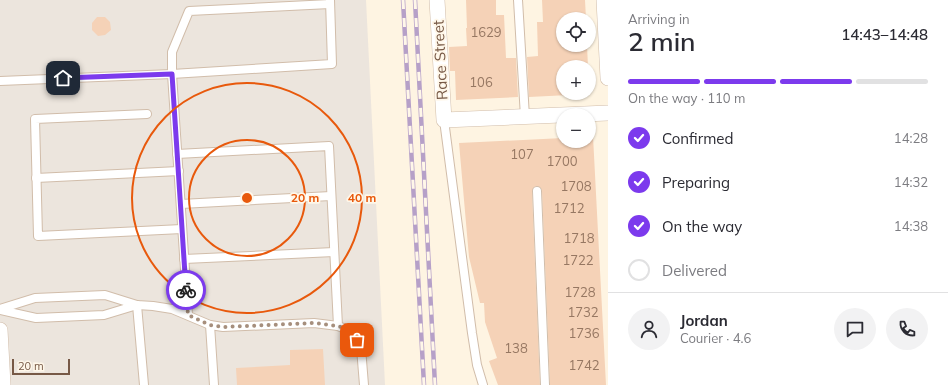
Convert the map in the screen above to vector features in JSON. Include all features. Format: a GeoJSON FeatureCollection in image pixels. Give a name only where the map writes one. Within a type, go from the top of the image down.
{"type":"FeatureCollection","features":[{"type":"Feature","properties":{"kind":"street","name":"Race Street"},"geometry":{"type":"LineString","coordinates":[[437,0],[444,120]]}},
{"type":"Feature","properties":{"kind":"street"},"geometry":{"type":"LineString","coordinates":[[604,0],[608,78]]}},
{"type":"Feature","properties":{"kind":"street"},"geometry":{"type":"LineString","coordinates":[[444,120],[608,112]]}},
{"type":"Feature","properties":{"kind":"street"},"geometry":{"type":"LineString","coordinates":[[0,330],[3,385]]}},
{"type":"Feature","properties":{"kind":"lane"},"geometry":{"type":"LineString","coordinates":[[518,0],[525,116]]}},
{"type":"Feature","properties":{"kind":"lane"},"geometry":{"type":"LineString","coordinates":[[0,81],[172,74],[332,64],[330,2],[269,4],[189,11],[172,52],[172,74],[188,315]]}},
{"type":"Feature","properties":{"kind":"lane"},"geometry":{"type":"LineString","coordinates":[[147,114],[35,119],[38,236],[182,229]]}},
{"type":"Feature","properties":{"kind":"lane"},"geometry":{"type":"LineString","coordinates":[[444,120],[472,333],[477,365],[483,385]]}},
{"type":"Feature","properties":{"kind":"lane"},"geometry":{"type":"LineString","coordinates":[[177,154],[329,146],[338,326]]}},
{"type":"Feature","properties":{"kind":"lane"},"geometry":{"type":"LineString","coordinates":[[36,178],[179,172]]}},
{"type":"Feature","properties":{"kind":"lane"},"geometry":{"type":"LineString","coordinates":[[537,191],[545,385]]}},
{"type":"Feature","properties":{"kind":"lane"},"geometry":{"type":"LineString","coordinates":[[181,204],[332,196]]}},
{"type":"Feature","properties":{"kind":"lane"},"geometry":{"type":"LineString","coordinates":[[184,259],[334,252]]}},
{"type":"Feature","properties":{"kind":"lane"},"geometry":{"type":"LineString","coordinates":[[0,310],[35,298],[105,295],[137,305],[172,309],[210,325],[223,327],[314,323],[338,326],[353,332],[361,348],[364,385]]}},
{"type":"Feature","properties":{"kind":"lane"},"geometry":{"type":"LineString","coordinates":[[0,310],[36,318],[104,315],[137,305]]}},
{"type":"Feature","properties":{"kind":"lane"},"geometry":{"type":"LineString","coordinates":[[137,305],[144,385]]}},
{"type":"Feature","properties":{"kind":"lane"},"geometry":{"type":"LineString","coordinates":[[210,325],[214,385]]}},
{"type":"Feature","properties":{"kind":"shaded area"},"geometry":{"type":"Polygon","coordinates":[[[0,0],[366,0],[385,385],[0,385],[0,0]]]}},
{"type":"Feature","properties":{"kind":"building"},"geometry":{"type":"Polygon","coordinates":[[[466,0],[496,0],[496,15],[504,15],[506,58],[516,58],[518,97],[456,100],[455,71],[450,71],[449,47],[467,46],[466,0]]]}},
{"type":"Feature","properties":{"kind":"building"},"geometry":{"type":"Polygon","coordinates":[[[542,0],[585,0],[586,12],[556,12],[556,52],[587,52],[588,60],[556,60],[556,96],[529,97],[527,57],[538,56],[537,22],[543,22],[542,0]]]}},
{"type":"Feature","properties":{"kind":"building"},"geometry":{"type":"Polygon","coordinates":[[[97,17],[105,17],[110,22],[111,30],[105,35],[98,36],[92,30],[92,23],[97,17]]]}},
{"type":"Feature","properties":{"kind":"building"},"geometry":{"type":"Polygon","coordinates":[[[556,138],[556,148],[594,148],[606,385],[550,385],[542,191],[541,188],[537,186],[534,187],[532,191],[540,385],[498,385],[489,361],[497,358],[485,322],[484,303],[480,303],[469,257],[459,143],[556,138]]]}},
{"type":"Feature","properties":{"kind":"building"},"geometry":{"type":"Polygon","coordinates":[[[323,349],[325,385],[237,385],[236,368],[290,365],[290,350],[323,349]]]}},
{"type":"Feature","properties":{"kind":"railway"},"geometry":{"type":"LineString","coordinates":[[403,0],[424,385]]}},
{"type":"Feature","properties":{"kind":"railway"},"geometry":{"type":"LineString","coordinates":[[415,0],[435,385]]}},
{"type":"Feature","properties":{"kind":"way so far"},"geometry":{"type":"LineString","coordinates":[[186,290],[188,315],[210,325],[223,327],[314,323],[338,326],[353,332],[357,340]]}},
{"type":"Feature","properties":{"kind":"route"},"geometry":{"type":"LineString","coordinates":[[63,78],[172,74],[186,290]]}}]}
